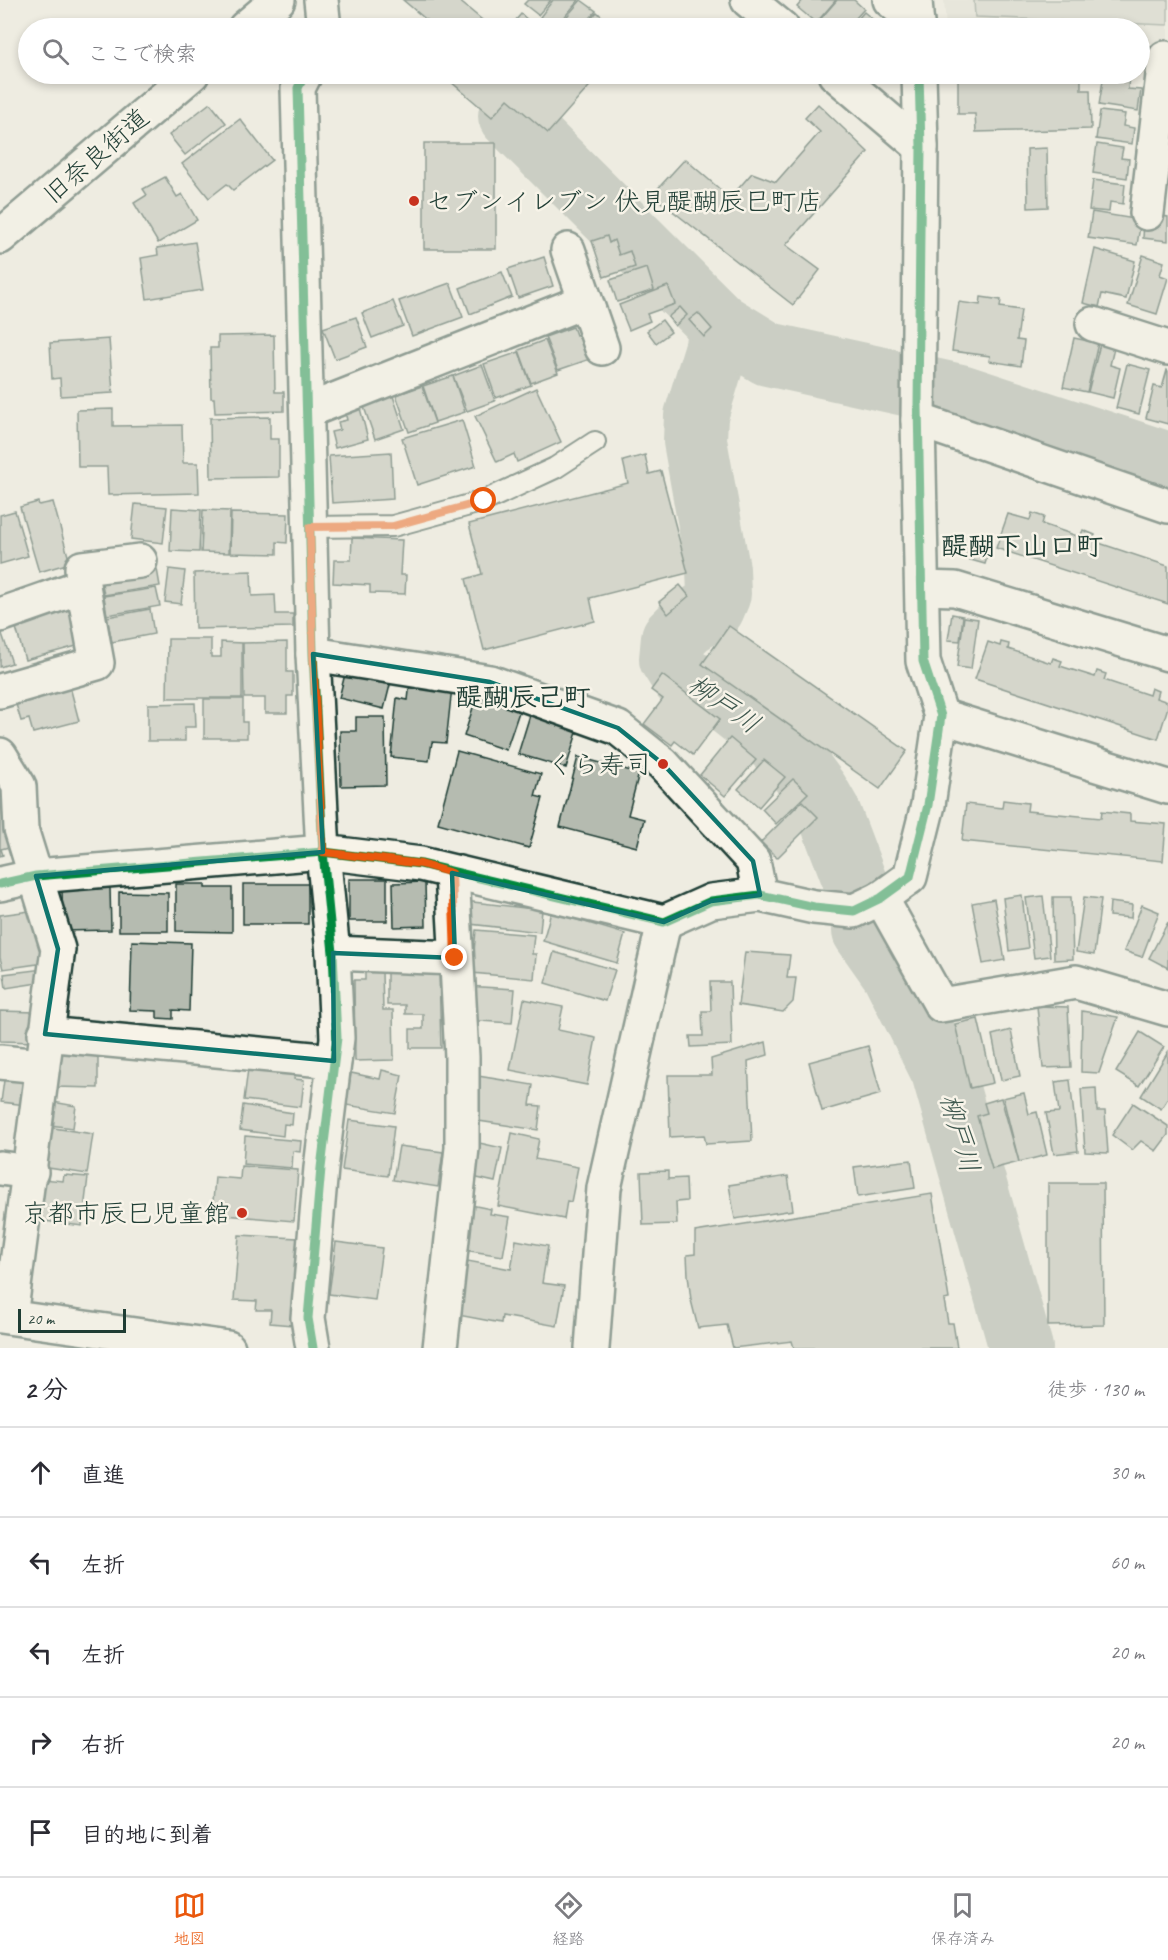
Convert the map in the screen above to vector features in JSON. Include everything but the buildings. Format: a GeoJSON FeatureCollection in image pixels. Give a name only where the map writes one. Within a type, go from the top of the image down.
{"type":"FeatureCollection","features":[{"type":"Feature","properties":{"kind":"street"},"geometry":{"type":"LineString","coordinates":[[257,18],[278,0]]}},
{"type":"Feature","properties":{"kind":"street"},"geometry":{"type":"LineString","coordinates":[[321,0],[323,18]]}},
{"type":"Feature","properties":{"kind":"street"},"geometry":{"type":"LineString","coordinates":[[748,0],[770,18]]}},
{"type":"Feature","properties":{"kind":"street"},"geometry":{"type":"LineString","coordinates":[[890,0],[916,17]]}},
{"type":"Feature","properties":{"kind":"street"},"geometry":{"type":"LineString","coordinates":[[1147,213],[1157,57]]}},
{"type":"Feature","properties":{"kind":"street","name":"旧奈良街道"},"geometry":{"type":"LineString","coordinates":[[0,237],[180,84]]}},
{"type":"Feature","properties":{"kind":"street"},"geometry":{"type":"LineString","coordinates":[[300,84],[298,88],[313,654],[323,852],[333,953],[337,1038],[308,1318],[313,1348]]}},
{"type":"Feature","properties":{"kind":"street"},"geometry":{"type":"LineString","coordinates":[[847,84],[921,147]]}},
{"type":"Feature","properties":{"kind":"street"},"geometry":{"type":"LineString","coordinates":[[0,884],[36,876],[323,852],[421,864],[664,921],[711,901],[760,895],[814,907],[854,911],[881,898],[910,878],[928,805],[940,716],[923,661],[918,395],[921,147],[919,84]]}},
{"type":"Feature","properties":{"kind":"street"},"geometry":{"type":"LineString","coordinates":[[568,250],[602,348]]}},
{"type":"Feature","properties":{"kind":"street"},"geometry":{"type":"LineString","coordinates":[[307,411],[585,301]]}},
{"type":"Feature","properties":{"kind":"street"},"geometry":{"type":"LineString","coordinates":[[1093,324],[1168,348]]}},
{"type":"Feature","properties":{"kind":"street"},"geometry":{"type":"LineString","coordinates":[[918,395],[1168,506]]}},
{"type":"Feature","properties":{"kind":"street"},"geometry":{"type":"LineString","coordinates":[[0,691],[97,663],[83,586],[82,568],[140,561]]}},
{"type":"Feature","properties":{"kind":"street"},"geometry":{"type":"LineString","coordinates":[[0,615],[83,586]]}},
{"type":"Feature","properties":{"kind":"street"},"geometry":{"type":"LineString","coordinates":[[922,588],[955,589],[1168,654]]}},
{"type":"Feature","properties":{"kind":"street"},"geometry":{"type":"LineString","coordinates":[[313,654],[490,682],[618,728],[663,764],[753,861],[760,895]]}},
{"type":"Feature","properties":{"kind":"street"},"geometry":{"type":"LineString","coordinates":[[940,716],[1168,788]]}},
{"type":"Feature","properties":{"kind":"street"},"geometry":{"type":"LineString","coordinates":[[0,755],[20,786],[21,829],[58,949],[41,1066],[15,1170],[5,1317],[228,1348]]}},
{"type":"Feature","properties":{"kind":"street"},"geometry":{"type":"LineString","coordinates":[[440,1348],[462,1148],[462,1057],[452,873]]}},
{"type":"Feature","properties":{"kind":"street"},"geometry":{"type":"LineString","coordinates":[[881,898],[940,1005],[1076,982],[1168,1009]]}},
{"type":"Feature","properties":{"kind":"street"},"geometry":{"type":"LineString","coordinates":[[592,1348],[604,1188],[664,921]]}},
{"type":"Feature","properties":{"kind":"street"},"geometry":{"type":"LineString","coordinates":[[333,953],[455,958]]}},
{"type":"Feature","properties":{"kind":"street"},"geometry":{"type":"LineString","coordinates":[[45,1034],[334,1061]]}},
{"type":"Feature","properties":{"kind":"street"},"geometry":{"type":"LineString","coordinates":[[0,1062],[41,1066]]}},
{"type":"Feature","properties":{"kind":"lane"},"geometry":{"type":"LineString","coordinates":[[310,527],[393,526],[484,501],[555,468],[596,442]]}},
{"type":"Feature","properties":{"kind":"highlighted area"},"geometry":{"type":"Polygon","coordinates":[[[313,654],[490,682],[618,728],[663,764],[753,861],[760,895],[711,901],[664,922],[452,873],[455,958],[333,953],[334,1061],[45,1034],[58,949],[36,876],[323,852],[313,654]]]}},
{"type":"Feature","properties":{"kind":"shaded area"},"geometry":{"type":"Polygon","coordinates":[[[944,0],[1168,0],[1168,44],[1150,43],[1150,18],[945,18],[944,0]]]}},
{"type":"Feature","properties":{"kind":"shaded area"},"geometry":{"type":"Polygon","coordinates":[[[974,0],[1168,0],[1168,25],[1150,24],[1150,18],[975,17],[974,0]]]}},
{"type":"Feature","properties":{"kind":"waterway","name":"柳戸川"},"geometry":{"type":"LineString","coordinates":[[510,116],[719,324],[717,347],[696,416],[695,441],[718,569],[719,594],[713,608],[687,624],[673,638],[671,659],[683,678],[731,705],[763,730],[792,758],[829,813],[866,911],[864,931],[893,972],[943,1072],[1021,1348]]}},
{"type":"Feature","properties":{"kind":"waterway"},"geometry":{"type":"LineString","coordinates":[[719,324],[768,354],[960,396],[1168,464]]}},
{"type":"Feature","properties":{"kind":"cycle path"},"geometry":{"type":"LineString","coordinates":[[300,84],[298,88],[313,654],[323,852],[333,953],[337,1038],[321,1168],[308,1318],[313,1348]]}},
{"type":"Feature","properties":{"kind":"cycle path"},"geometry":{"type":"LineString","coordinates":[[0,884],[36,876],[323,852],[421,864],[664,922],[711,901],[760,895],[814,907],[854,911],[881,898],[910,877],[928,805],[941,716],[923,661],[918,405],[921,147],[919,84]]}},
{"type":"Feature","properties":{"kind":"place","name":"セブンイレブン 伏見醍醐辰巳町店"},"geometry":{"type":"Point","coordinates":[414,201]}},
{"type":"Feature","properties":{"kind":"place","name":"くら寿司"},"geometry":{"type":"Point","coordinates":[663,764]}},
{"type":"Feature","properties":{"kind":"place","name":"京都市辰巳児童館"},"geometry":{"type":"Point","coordinates":[242,1213]}},
{"type":"Feature","properties":{"kind":"district","name":"醍醐下山口町"},"geometry":{"type":"Point","coordinates":[1022,546]}},
{"type":"Feature","properties":{"kind":"district","name":"醍醐辰己町"},"geometry":{"type":"Point","coordinates":[523,697]}},
{"type":"Feature","properties":{"kind":"route"},"geometry":{"type":"LineString","coordinates":[[455,958],[452,873],[421,864],[323,852],[313,654],[310,527],[393,526],[484,501]]}}]}
